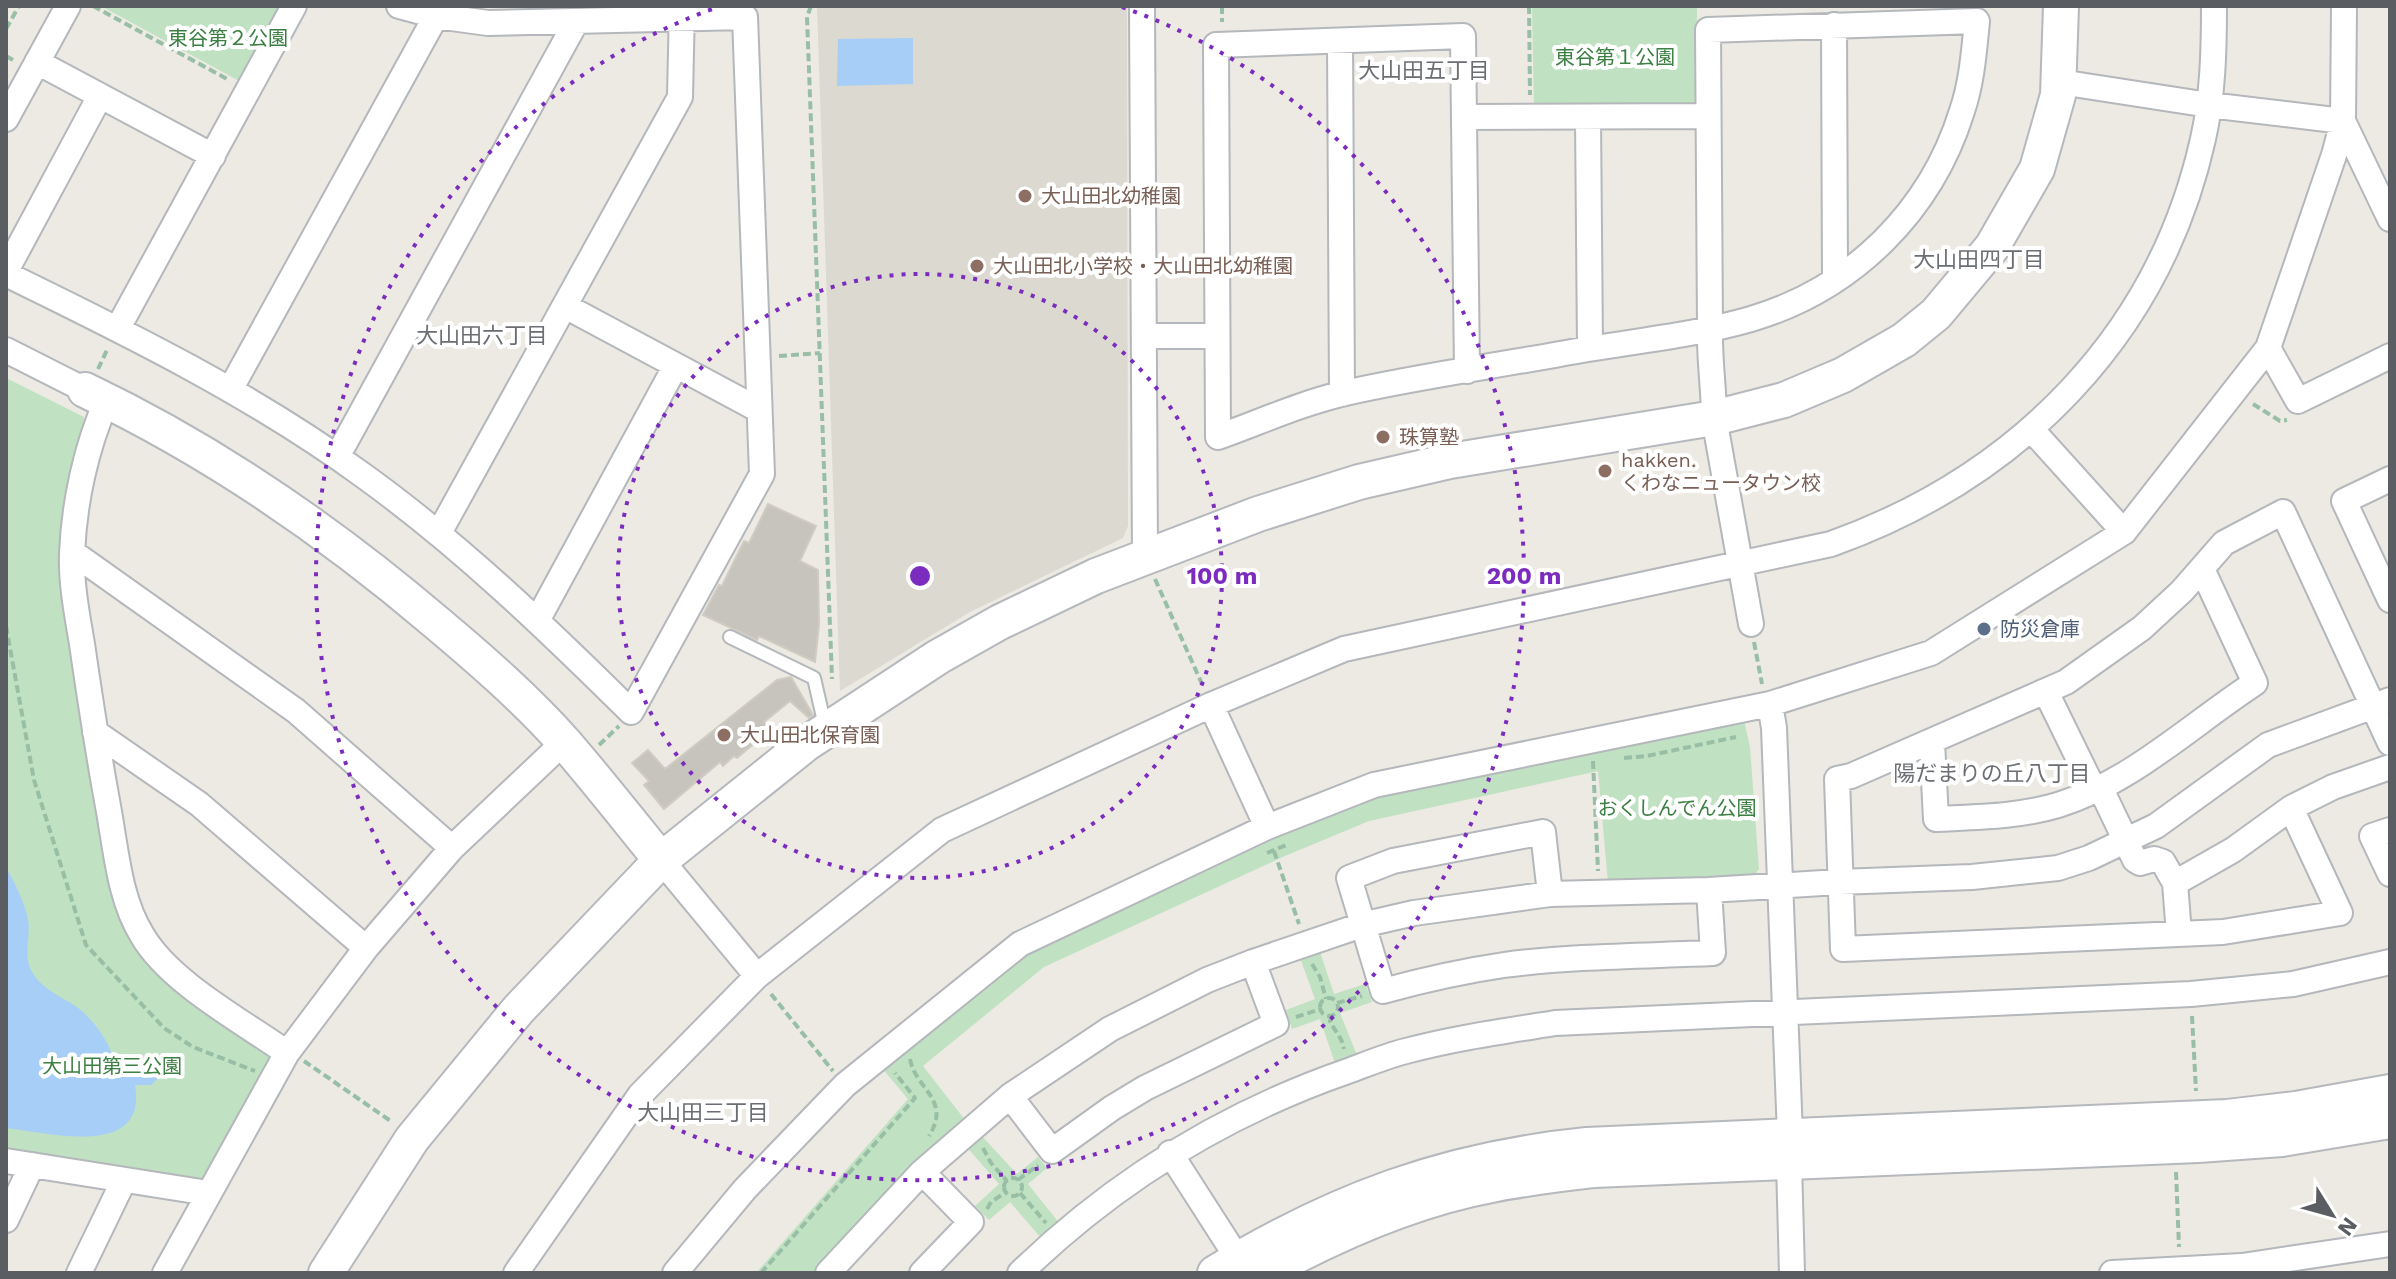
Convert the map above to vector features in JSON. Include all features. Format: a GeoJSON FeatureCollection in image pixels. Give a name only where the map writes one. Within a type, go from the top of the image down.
{"type":"FeatureCollection","features":[{"type":"Feature","properties":{"kind":"street"},"geometry":{"type":"LineString","coordinates":[[6,119],[68,6]]}},
{"type":"Feature","properties":{"kind":"street"},"geometry":{"type":"LineString","coordinates":[[118,328],[294,6]]}},
{"type":"Feature","properties":{"kind":"street"},"geometry":{"type":"LineString","coordinates":[[100,96],[6,273],[118,328],[230,390],[337,457],[439,533],[498,582],[631,712],[762,474],[745,17],[682,12],[576,22],[488,23],[436,16],[399,6]]}},
{"type":"Feature","properties":{"kind":"street"},"geometry":{"type":"LineString","coordinates":[[1142,6],[1145,556]]}},
{"type":"Feature","properties":{"kind":"street"},"geometry":{"type":"LineString","coordinates":[[326,1273],[412,1139],[518,1010],[661,860],[753,784],[826,730],[938,657],[1000,622],[1145,556],[1258,514],[1359,482],[1450,461],[1714,418],[1816,388],[1904,340],[1936,314],[1992,247],[2037,169],[2060,82],[2061,6]]}},
{"type":"Feature","properties":{"kind":"street"},"geometry":{"type":"LineString","coordinates":[[516,1273],[640,1095],[757,976],[942,830],[1211,705],[1344,649],[1369,641],[1831,544],[1887,523],[1959,484],[2032,430],[2099,359],[2155,273],[2185,204],[2209,105],[2214,6]]}},
{"type":"Feature","properties":{"kind":"street"},"geometry":{"type":"LineString","coordinates":[[675,1273],[745,1189],[845,1085],[1020,944],[1267,827],[1389,781],[1768,704],[1931,653],[2124,532],[2268,348],[2343,121],[2344,6]]}},
{"type":"Feature","properties":{"kind":"street"},"geometry":{"type":"LineString","coordinates":[[439,533],[680,97],[682,12]]}},
{"type":"Feature","properties":{"kind":"street"},"geometry":{"type":"LineString","coordinates":[[1467,371],[1463,36],[1216,45],[1218,437],[1342,394],[1710,328],[1772,313],[1816,293],[1860,264],[1885,241],[1922,197],[1946,154],[1963,108],[1977,21],[1912,14],[1834,25],[1708,30],[1710,328],[1714,418],[1751,624]]}},
{"type":"Feature","properties":{"kind":"street"},"geometry":{"type":"LineString","coordinates":[[230,390],[436,16]]}},
{"type":"Feature","properties":{"kind":"street"},"geometry":{"type":"LineString","coordinates":[[337,457],[576,22]]}},
{"type":"Feature","properties":{"kind":"street"},"geometry":{"type":"LineString","coordinates":[[1834,25],[1835,280]]}},
{"type":"Feature","properties":{"kind":"street"},"geometry":{"type":"LineString","coordinates":[[1340,41],[1342,394]]}},
{"type":"Feature","properties":{"kind":"street"},"geometry":{"type":"LineString","coordinates":[[37,62],[213,156]]}},
{"type":"Feature","properties":{"kind":"street"},"geometry":{"type":"LineString","coordinates":[[2060,82],[2209,105],[2343,121]]}},
{"type":"Feature","properties":{"kind":"street"},"geometry":{"type":"LineString","coordinates":[[1464,117],[1708,116]]}},
{"type":"Feature","properties":{"kind":"street"},"geometry":{"type":"LineString","coordinates":[[1588,117],[1590,348]]}},
{"type":"Feature","properties":{"kind":"street"},"geometry":{"type":"LineString","coordinates":[[2343,121],[2384,191],[2390,219]]}},
{"type":"Feature","properties":{"kind":"street"},"geometry":{"type":"LineString","coordinates":[[565,306],[759,410]]}},
{"type":"Feature","properties":{"kind":"street"},"geometry":{"type":"LineString","coordinates":[[1145,336],[1217,336]]}},
{"type":"Feature","properties":{"kind":"street"},"geometry":{"type":"LineString","coordinates":[[2268,348],[2298,401],[2390,356]]}},
{"type":"Feature","properties":{"kind":"street"},"geometry":{"type":"LineString","coordinates":[[6,350],[96,388],[222,464],[363,563],[461,643],[579,746],[661,860],[757,976]]}},
{"type":"Feature","properties":{"kind":"street"},"geometry":{"type":"LineString","coordinates":[[538,619],[675,367]]}},
{"type":"Feature","properties":{"kind":"street"},"geometry":{"type":"LineString","coordinates":[[96,388],[93,431],[72,552],[72,580],[95,732],[125,893],[141,934],[170,970],[288,1052]]}},
{"type":"Feature","properties":{"kind":"street"},"geometry":{"type":"LineString","coordinates":[[2032,430],[2124,532]]}},
{"type":"Feature","properties":{"kind":"street"},"geometry":{"type":"LineString","coordinates":[[2390,479],[2344,501],[2382,562],[2390,600]]}},
{"type":"Feature","properties":{"kind":"street"},"geometry":{"type":"LineString","coordinates":[[2291,808],[2340,913],[2223,932],[1843,949],[1837,779],[1932,742],[2084,672],[2142,628],[2224,543],[2283,512],[2382,703],[2390,743]]}},
{"type":"Feature","properties":{"kind":"street"},"geometry":{"type":"LineString","coordinates":[[72,552],[296,711],[452,848]]}},
{"type":"Feature","properties":{"kind":"street"},"geometry":{"type":"LineString","coordinates":[[1932,742],[1936,819],[2000,816],[2060,804],[2097,788],[2167,745],[2255,683],[2202,569]]}},
{"type":"Feature","properties":{"kind":"street"},"geometry":{"type":"LineString","coordinates":[[2046,692],[2135,860],[2140,863],[2158,859],[2175,883],[2179,934]]}},
{"type":"Feature","properties":{"kind":"street"},"geometry":{"type":"LineString","coordinates":[[828,1273],[922,1172],[1010,1096],[1110,1029],[1207,980],[1253,962],[1362,925],[1414,913],[1550,894],[1709,890],[1972,877],[2039,871],[2073,864],[2156,826],[2268,745],[2382,703]]}},
{"type":"Feature","properties":{"kind":"street"},"geometry":{"type":"LineString","coordinates":[[1768,704],[1774,728],[1786,1014],[1792,1273]]}},
{"type":"Feature","properties":{"kind":"street"},"geometry":{"type":"LineString","coordinates":[[1211,705],[1267,827]]}},
{"type":"Feature","properties":{"kind":"street"},"geometry":{"type":"LineString","coordinates":[[95,732],[199,804],[366,948]]}},
{"type":"Feature","properties":{"kind":"street"},"geometry":{"type":"LineString","coordinates":[[165,1273],[288,1052],[366,948],[452,848],[579,746]]}},
{"type":"Feature","properties":{"kind":"street"},"geometry":{"type":"LineString","coordinates":[[2175,883],[2233,850],[2291,808],[2333,787],[2390,767]]}},
{"type":"Feature","properties":{"kind":"street"},"geometry":{"type":"LineString","coordinates":[[2390,830],[2372,836],[2390,874]]}},
{"type":"Feature","properties":{"kind":"street"},"geometry":{"type":"LineString","coordinates":[[1550,894],[1543,832],[1393,861],[1349,878],[1383,991],[1432,978],[1505,965],[1713,953],[1709,890]]}},
{"type":"Feature","properties":{"kind":"street"},"geometry":{"type":"LineString","coordinates":[[1010,1096],[1052,1151],[1145,1088],[1276,1024],[1253,962]]}},
{"type":"Feature","properties":{"kind":"street"},"geometry":{"type":"LineString","coordinates":[[1020,1273],[1095,1206],[1170,1153],[1297,1089],[1404,1052],[1477,1035],[1555,1023],[2191,994],[2293,984],[2390,962]]}},
{"type":"Feature","properties":{"kind":"street"},"geometry":{"type":"LineString","coordinates":[[1789,1149],[2227,1117],[2325,1105],[2390,1092]]}},
{"type":"Feature","properties":{"kind":"street"},"geometry":{"type":"LineString","coordinates":[[1170,1153],[1239,1268],[1288,1230],[1343,1205],[1411,1179],[1530,1151],[1587,1145],[1789,1149],[2198,1145],[2282,1139],[2390,1121]]}},
{"type":"Feature","properties":{"kind":"street"},"geometry":{"type":"LineString","coordinates":[[6,1161],[208,1193]]}},
{"type":"Feature","properties":{"kind":"street"},"geometry":{"type":"LineString","coordinates":[[6,1220],[32,1165]]}},
{"type":"Feature","properties":{"kind":"street"},"geometry":{"type":"LineString","coordinates":[[922,1172],[971,1222],[922,1273]]}},
{"type":"Feature","properties":{"kind":"street"},"geometry":{"type":"LineString","coordinates":[[79,1273],[124,1180]]}},
{"type":"Feature","properties":{"kind":"street"},"geometry":{"type":"LineString","coordinates":[[2112,1273],[2268,1263],[2390,1244]]}},
{"type":"Feature","properties":{"kind":"lane"},"geometry":{"type":"LineString","coordinates":[[730,637],[814,678],[826,730]]}},
{"type":"Feature","properties":{"kind":"path"},"geometry":{"type":"LineString","coordinates":[[6,29],[19,6]]}},
{"type":"Feature","properties":{"kind":"path"},"geometry":{"type":"LineString","coordinates":[[93,6],[248,91]]}},
{"type":"Feature","properties":{"kind":"path"},"geometry":{"type":"LineString","coordinates":[[811,6],[807,17],[833,687]]}},
{"type":"Feature","properties":{"kind":"path"},"geometry":{"type":"LineString","coordinates":[[1529,6],[1531,117]]}},
{"type":"Feature","properties":{"kind":"path"},"geometry":{"type":"LineString","coordinates":[[96,388],[118,328]]}},
{"type":"Feature","properties":{"kind":"path"},"geometry":{"type":"LineString","coordinates":[[785,355],[820,353]]}},
{"type":"Feature","properties":{"kind":"path"},"geometry":{"type":"LineString","coordinates":[[1145,556],[1211,705]]}},
{"type":"Feature","properties":{"kind":"path"},"geometry":{"type":"LineString","coordinates":[[1751,624],[1768,704]]}},
{"type":"Feature","properties":{"kind":"path"},"geometry":{"type":"LineString","coordinates":[[6,626],[34,780],[86,945],[164,1028],[193,1047],[273,1079]]}},
{"type":"Feature","properties":{"kind":"path"},"geometry":{"type":"LineString","coordinates":[[579,746],[631,712]]}},
{"type":"Feature","properties":{"kind":"path"},"geometry":{"type":"LineString","coordinates":[[1620,758],[1647,756],[1736,737]]}},
{"type":"Feature","properties":{"kind":"path"},"geometry":{"type":"LineString","coordinates":[[1600,894],[1593,761],[1606,759]]}},
{"type":"Feature","properties":{"kind":"path"},"geometry":{"type":"LineString","coordinates":[[1261,855],[1298,840]]}},
{"type":"Feature","properties":{"kind":"path"},"geometry":{"type":"LineString","coordinates":[[1274,851],[1305,943],[1314,952],[1312,964],[1326,999]]}},
{"type":"Feature","properties":{"kind":"path"},"geometry":{"type":"LineString","coordinates":[[757,976],[845,1085]]}},
{"type":"Feature","properties":{"kind":"path"},"geometry":{"type":"LineString","coordinates":[[2191,994],[2196,1100]]}},
{"type":"Feature","properties":{"kind":"path"},"geometry":{"type":"LineString","coordinates":[[1333,1015],[1322,1012],[1321,1003],[1326,999],[1331,998],[1337,1003],[1337,1012],[1330,1021],[1341,1037],[1352,1070]]}},
{"type":"Feature","properties":{"kind":"path"},"geometry":{"type":"LineString","coordinates":[[918,1049],[909,1060],[937,1108],[934,1127],[920,1145]]}},
{"type":"Feature","properties":{"kind":"path"},"geometry":{"type":"LineString","coordinates":[[288,1052],[397,1125]]}},
{"type":"Feature","properties":{"kind":"path"},"geometry":{"type":"LineString","coordinates":[[761,1273],[915,1098],[880,1055]]}},
{"type":"Feature","properties":{"kind":"path"},"geometry":{"type":"LineString","coordinates":[[966,1133],[988,1155],[1007,1181]]}},
{"type":"Feature","properties":{"kind":"path"},"geometry":{"type":"LineString","coordinates":[[2175,1164],[2180,1271]]}},
{"type":"Feature","properties":{"kind":"path"},"geometry":{"type":"LineString","coordinates":[[1018,1180],[1022,1188],[1020,1193],[1015,1196],[1007,1194],[1004,1186],[1007,1181],[1018,1180]]}},
{"type":"Feature","properties":{"kind":"path"},"geometry":{"type":"LineString","coordinates":[[1020,1193],[1057,1237]]}},
{"type":"Feature","properties":{"kind":"shaded area","name":"大山田北小学校・大山田北幼稚園"},"geometry":{"type":"Polygon","coordinates":[[[817,6],[1127,6],[1128,526],[1123,538],[970,612],[840,691],[817,6]]]}},
{"type":"Feature","properties":{"kind":"green space","name":"東谷第２公園"},"geometry":{"type":"Polygon","coordinates":[[[101,6],[285,6],[243,83],[101,6]]]}},
{"type":"Feature","properties":{"kind":"green space","name":"東谷第１公園"},"geometry":{"type":"Polygon","coordinates":[[[1532,6],[1697,6],[1696,101],[1690,108],[1534,108],[1532,6]]]}},
{"type":"Feature","properties":{"kind":"green space","name":"大山田第三公園"},"geometry":{"type":"Polygon","coordinates":[[[6,378],[84,417],[64,518],[114,897],[270,1052],[273,1061],[204,1184],[6,1153],[6,378]]]}},
{"type":"Feature","properties":{"kind":"green space","name":"おくしんでん公園"},"geometry":{"type":"Polygon","coordinates":[[[1744,720],[1750,747],[1759,869],[1751,879],[1608,883],[1598,771],[1369,821],[1285,856],[1044,967],[923,1066],[965,1120],[817,1273],[756,1273],[908,1099],[881,1067],[1031,948],[1253,843],[1382,792],[1744,720]]]}},
{"type":"Feature","properties":{"kind":"green space"},"geometry":{"type":"Polygon","coordinates":[[[1319,949],[1334,994],[1365,984],[1372,1002],[1340,1013],[1358,1058],[1336,1066],[1320,1019],[1292,1029],[1286,1010],[1315,999],[1299,955],[1319,949]]]}},
{"type":"Feature","properties":{"kind":"green space"},"geometry":{"type":"Polygon","coordinates":[[[979,1133],[1017,1174],[1038,1157],[1047,1168],[1028,1184],[1060,1224],[1042,1239],[1010,1202],[989,1220],[975,1206],[999,1184],[965,1145],[979,1133]]]}},
{"type":"Feature","properties":{"kind":"water"},"geometry":{"type":"Polygon","coordinates":[[[913,38],[913,84],[837,86],[838,39],[913,38]]]}},
{"type":"Feature","properties":{"kind":"water"},"geometry":{"type":"Polygon","coordinates":[[[6,868],[27,914],[28,958],[34,976],[90,1019],[108,1044],[114,1060],[129,1065],[135,1073],[159,1073],[151,1085],[135,1085],[135,1108],[126,1124],[111,1132],[69,1136],[6,1128],[6,868]]]}},
{"type":"Feature","properties":{"kind":"building"},"geometry":{"type":"Polygon","coordinates":[[[768,504],[816,526],[800,561],[818,570],[819,624],[815,662],[703,615],[719,585],[722,586],[744,541],[749,543],[768,504]]]}},
{"type":"Feature","properties":{"kind":"building","name":"大山田北保育園"},"geometry":{"type":"Polygon","coordinates":[[[791,677],[813,715],[809,718],[790,701],[764,722],[768,727],[765,734],[737,758],[734,756],[723,766],[720,762],[664,809],[644,785],[649,781],[632,763],[648,750],[665,769],[777,680],[791,677]]]}},
{"type":"Feature","properties":{"kind":"place","name":"大山田北幼稚園"},"geometry":{"type":"Point","coordinates":[1025,196]}},
{"type":"Feature","properties":{"kind":"place","name":"大山田北小学校・大山田北幼稚園"},"geometry":{"type":"Point","coordinates":[977,266]}},
{"type":"Feature","properties":{"kind":"place","name":"珠算塾"},"geometry":{"type":"Point","coordinates":[1383,437]}},
{"type":"Feature","properties":{"kind":"place","name":"hakken. くわなニュータウン校"},"geometry":{"type":"Point","coordinates":[1605,471]}},
{"type":"Feature","properties":{"kind":"place","name":"防災倉庫"},"geometry":{"type":"Point","coordinates":[1984,629]}},
{"type":"Feature","properties":{"kind":"place","name":"大山田北保育園"},"geometry":{"type":"Point","coordinates":[724,735]}},
{"type":"Feature","properties":{"kind":"district","name":"大山田五丁目"},"geometry":{"type":"Point","coordinates":[1424,70]}},
{"type":"Feature","properties":{"kind":"district","name":"大山田四丁目"},"geometry":{"type":"Point","coordinates":[1979,259]}},
{"type":"Feature","properties":{"kind":"district","name":"大山田六丁目"},"geometry":{"type":"Point","coordinates":[482,335]}},
{"type":"Feature","properties":{"kind":"district","name":"陽だまりの丘八丁目"},"geometry":{"type":"Point","coordinates":[1992,773]}},
{"type":"Feature","properties":{"kind":"district","name":"大山田三丁目"},"geometry":{"type":"Point","coordinates":[703,1112]}}]}
